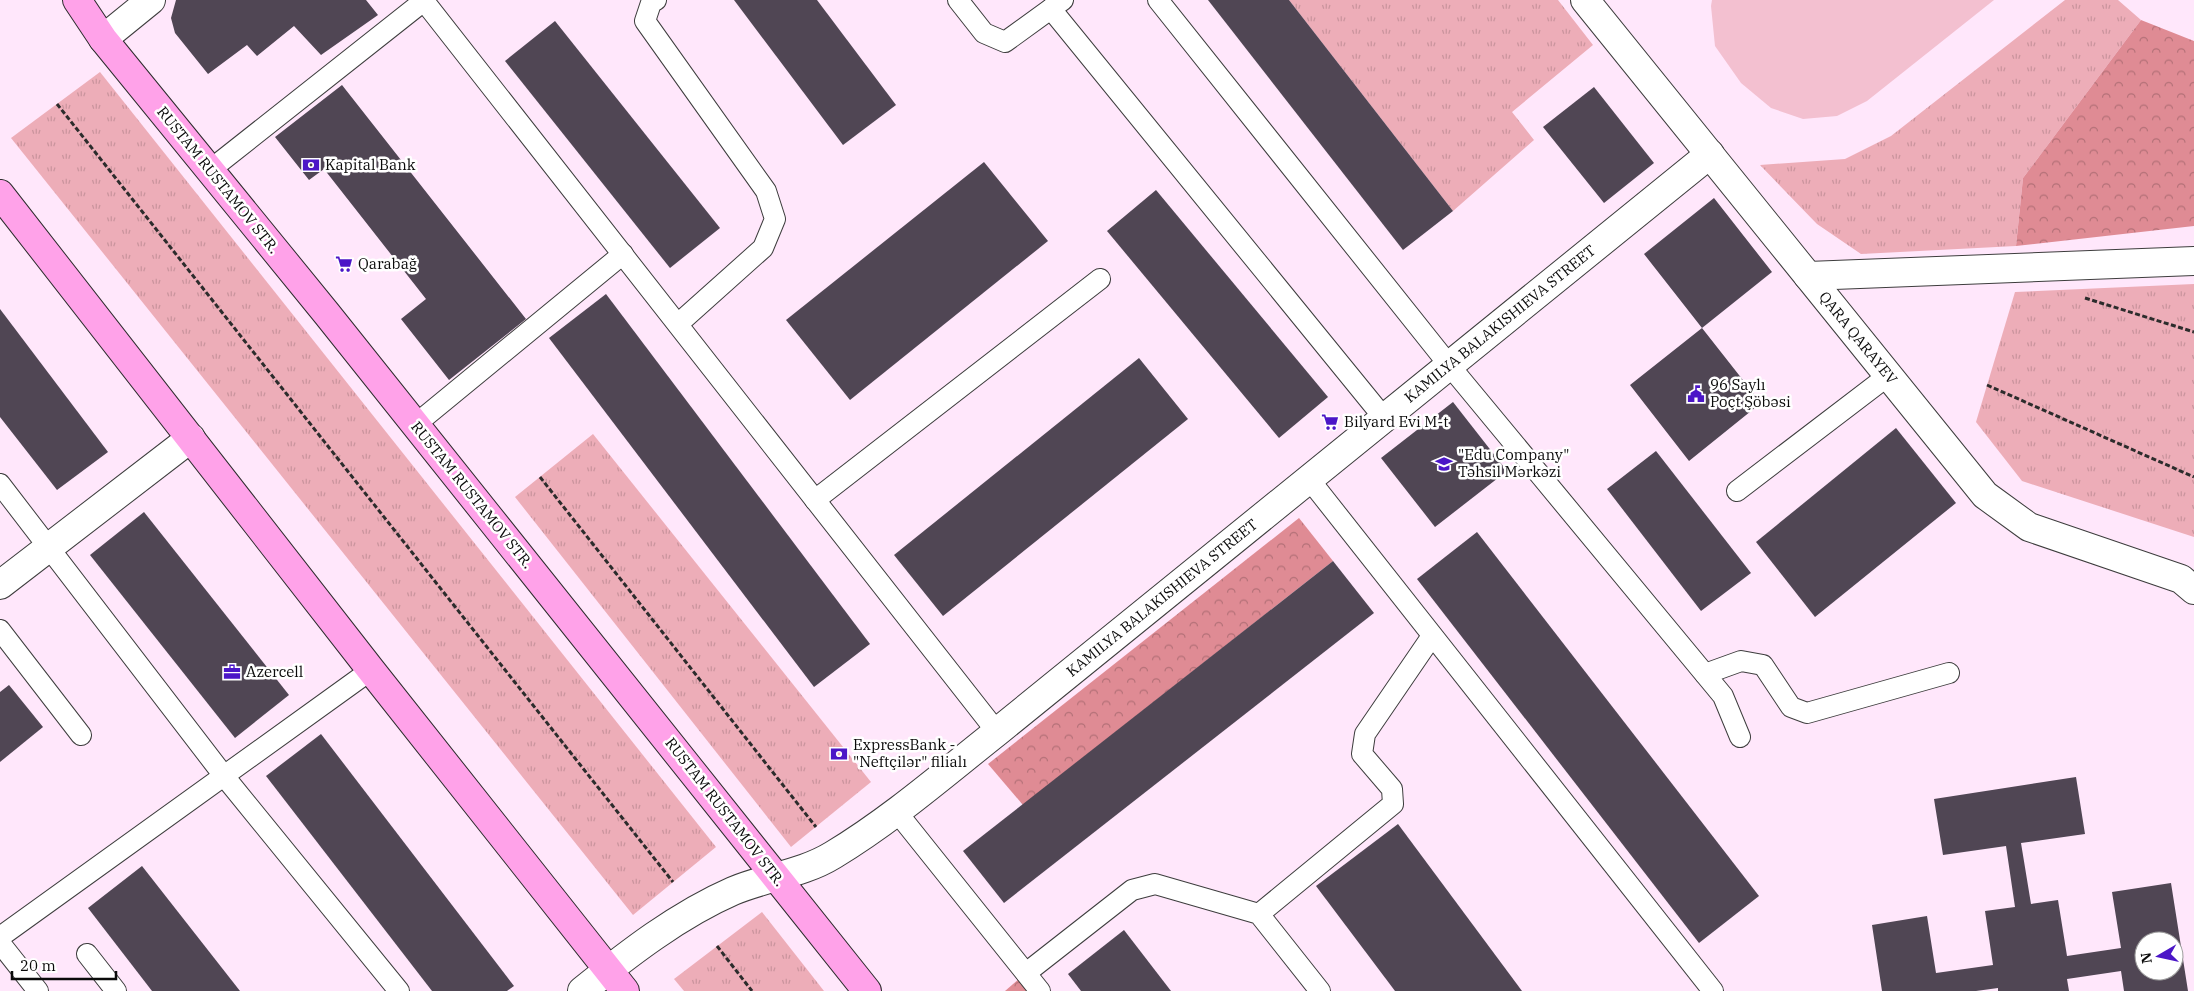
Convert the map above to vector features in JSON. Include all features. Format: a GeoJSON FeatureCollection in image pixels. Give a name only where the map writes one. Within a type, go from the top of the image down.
{"type":"FeatureCollection","features":[{"type":"Feature","properties":{"kind":"main road","name":"RUSTAM RUSTAMOV STR."},"geometry":{"type":"LineString","coordinates":[[77,0],[103,39],[416,424],[867,991]]}},
{"type":"Feature","properties":{"kind":"main road"},"geometry":{"type":"LineString","coordinates":[[0,194],[371,670],[625,991]]}},
{"type":"Feature","properties":{"kind":"street"},"geometry":{"type":"LineString","coordinates":[[103,39],[151,0]]}},
{"type":"Feature","properties":{"kind":"street","name":"QARA QARAYEV"},"geometry":{"type":"LineString","coordinates":[[1585,0],[1986,495],[2030,527],[2180,579],[2194,590]]}},
{"type":"Feature","properties":{"kind":"street","name":"KAMILYA BALAKISHIEVA STREET"},"geometry":{"type":"LineString","coordinates":[[582,991],[608,970],[694,910],[735,890],[808,868],[833,855],[896,811],[997,732],[1710,154]]}},
{"type":"Feature","properties":{"kind":"street"},"geometry":{"type":"LineString","coordinates":[[1808,276],[2194,261]]}},
{"type":"Feature","properties":{"kind":"street"},"geometry":{"type":"LineString","coordinates":[[0,585],[191,438]]}},
{"type":"Feature","properties":{"kind":"lane"},"geometry":{"type":"LineString","coordinates":[[210,170],[425,0],[997,732]]}},
{"type":"Feature","properties":{"kind":"lane"},"geometry":{"type":"LineString","coordinates":[[656,0],[651,3],[645,21],[766,191],[775,219],[763,248],[678,324]]}},
{"type":"Feature","properties":{"kind":"lane"},"geometry":{"type":"LineString","coordinates":[[958,0],[984,34],[1005,42],[1057,4],[1384,418]]}},
{"type":"Feature","properties":{"kind":"lane"},"geometry":{"type":"LineString","coordinates":[[1158,0],[1449,366],[1723,696],[1740,737]]}},
{"type":"Feature","properties":{"kind":"lane"},"geometry":{"type":"LineString","coordinates":[[416,424],[623,254]]}},
{"type":"Feature","properties":{"kind":"lane"},"geometry":{"type":"LineString","coordinates":[[815,500],[1100,279]]}},
{"type":"Feature","properties":{"kind":"lane"},"geometry":{"type":"LineString","coordinates":[[1737,491],[1889,375]]}},
{"type":"Feature","properties":{"kind":"lane"},"geometry":{"type":"LineString","coordinates":[[1309,479],[1713,991]]}},
{"type":"Feature","properties":{"kind":"lane"},"geometry":{"type":"LineString","coordinates":[[0,484],[224,776],[398,991]]}},
{"type":"Feature","properties":{"kind":"lane"},"geometry":{"type":"LineString","coordinates":[[0,630],[81,735]]}},
{"type":"Feature","properties":{"kind":"lane"},"geometry":{"type":"LineString","coordinates":[[1259,914],[1393,804],[1392,790],[1362,754],[1365,734],[1432,636]]}},
{"type":"Feature","properties":{"kind":"lane"},"geometry":{"type":"LineString","coordinates":[[1705,674],[1741,661],[1763,664],[1792,707],[1807,713],[1949,673]]}},
{"type":"Feature","properties":{"kind":"lane"},"geometry":{"type":"LineString","coordinates":[[0,937],[371,670]]}},
{"type":"Feature","properties":{"kind":"lane"},"geometry":{"type":"LineString","coordinates":[[896,811],[1040,991]]}},
{"type":"Feature","properties":{"kind":"lane"},"geometry":{"type":"LineString","coordinates":[[1026,973],[1132,890],[1155,884],[1259,914],[1320,991]]}},
{"type":"Feature","properties":{"kind":"lane"},"geometry":{"type":"LineString","coordinates":[[0,943],[38,991]]}},
{"type":"Feature","properties":{"kind":"lane"},"geometry":{"type":"LineString","coordinates":[[87,954],[116,991]]}},
{"type":"Feature","properties":{"kind":"path"},"geometry":{"type":"LineString","coordinates":[[56,104],[673,882]]}},
{"type":"Feature","properties":{"kind":"path"},"geometry":{"type":"LineString","coordinates":[[2076,296],[2194,332]]}},
{"type":"Feature","properties":{"kind":"path"},"geometry":{"type":"LineString","coordinates":[[1987,385],[2194,477]]}},
{"type":"Feature","properties":{"kind":"path"},"geometry":{"type":"LineString","coordinates":[[540,477],[816,827]]}},
{"type":"Feature","properties":{"kind":"path"},"geometry":{"type":"LineString","coordinates":[[717,946],[752,991]]}},
{"type":"Feature","properties":{"kind":"green space"},"geometry":{"type":"Polygon","coordinates":[[[1289,0],[1558,0],[1593,45],[1512,112],[1534,140],[1453,211],[1289,0]]]}},
{"type":"Feature","properties":{"kind":"green space"},"geometry":{"type":"Polygon","coordinates":[[[2065,0],[2118,0],[2141,20],[2023,178],[2016,246],[1861,254],[1817,224],[1760,165],[1845,159],[1891,136],[2065,0]]]}},
{"type":"Feature","properties":{"kind":"green space"},"geometry":{"type":"Polygon","coordinates":[[[2141,20],[2194,41],[2194,226],[2016,246],[2023,178],[2141,20]]]}},
{"type":"Feature","properties":{"kind":"green space"},"geometry":{"type":"Polygon","coordinates":[[[100,72],[716,847],[633,915],[11,138],[100,72]]]}},
{"type":"Feature","properties":{"kind":"green space"},"geometry":{"type":"Polygon","coordinates":[[[2194,284],[2194,537],[2022,481],[1976,422],[2015,292],[2194,284]]]}},
{"type":"Feature","properties":{"kind":"green space"},"geometry":{"type":"Polygon","coordinates":[[[593,434],[871,782],[791,847],[515,497],[593,434]]]}},
{"type":"Feature","properties":{"kind":"green space"},"geometry":{"type":"Polygon","coordinates":[[[1299,518],[1333,561],[1023,805],[988,764],[1299,518]]]}},
{"type":"Feature","properties":{"kind":"green space"},"geometry":{"type":"Polygon","coordinates":[[[762,912],[824,991],[684,991],[674,979],[762,912]]]}},
{"type":"Feature","properties":{"kind":"green space"},"geometry":{"type":"Polygon","coordinates":[[[1026,973],[1040,991],[1005,991],[1026,973]]]}},
{"type":"Feature","properties":{"kind":"shaded area"},"geometry":{"type":"Polygon","coordinates":[[[1712,0],[1994,0],[1867,101],[1837,116],[1803,119],[1771,108],[1741,83],[1715,46],[1712,0]]]}},
{"type":"Feature","properties":{"kind":"building"},"geometry":{"type":"Polygon","coordinates":[[[176,0],[366,0],[378,15],[321,55],[294,26],[257,56],[247,45],[208,74],[175,33],[171,18],[176,0]]]}},
{"type":"Feature","properties":{"kind":"building"},"geometry":{"type":"Polygon","coordinates":[[[734,0],[817,0],[896,105],[843,145],[734,0]]]}},
{"type":"Feature","properties":{"kind":"building"},"geometry":{"type":"Polygon","coordinates":[[[1208,0],[1289,0],[1453,211],[1403,250],[1208,0]]]}},
{"type":"Feature","properties":{"kind":"building"},"geometry":{"type":"Polygon","coordinates":[[[555,21],[720,228],[670,268],[505,61],[555,21]]]}},
{"type":"Feature","properties":{"kind":"building"},"geometry":{"type":"Polygon","coordinates":[[[342,85],[526,319],[449,380],[401,319],[426,299],[324,169],[309,180],[275,137],[342,85]]]}},
{"type":"Feature","properties":{"kind":"building"},"geometry":{"type":"Polygon","coordinates":[[[1594,87],[1654,163],[1604,203],[1543,127],[1594,87]]]}},
{"type":"Feature","properties":{"kind":"building"},"geometry":{"type":"Polygon","coordinates":[[[984,162],[1048,241],[850,400],[786,320],[984,162]]]}},
{"type":"Feature","properties":{"kind":"building"},"geometry":{"type":"Polygon","coordinates":[[[1156,190],[1328,397],[1279,438],[1107,231],[1156,190]]]}},
{"type":"Feature","properties":{"kind":"building"},"geometry":{"type":"Polygon","coordinates":[[[1714,198],[1772,272],[1702,328],[1644,254],[1714,198]]]}},
{"type":"Feature","properties":{"kind":"building"},"geometry":{"type":"Polygon","coordinates":[[[606,294],[870,644],[814,687],[549,338],[606,294]]]}},
{"type":"Feature","properties":{"kind":"building"},"geometry":{"type":"Polygon","coordinates":[[[0,309],[108,452],[57,490],[0,417],[0,309]]]}},
{"type":"Feature","properties":{"kind":"building","name":"96 Saylı Poçt Şöbəsi"},"geometry":{"type":"Polygon","coordinates":[[[1702,328],[1761,403],[1689,461],[1630,385],[1702,328]]]}},
{"type":"Feature","properties":{"kind":"building"},"geometry":{"type":"Polygon","coordinates":[[[1139,358],[1188,419],[943,616],[894,555],[1139,358]]]}},
{"type":"Feature","properties":{"kind":"building","name":"\"Edu Company\" Təhsil Mərkəzi"},"geometry":{"type":"Polygon","coordinates":[[[1453,402],[1507,471],[1435,527],[1381,458],[1453,402]]]}},
{"type":"Feature","properties":{"kind":"building"},"geometry":{"type":"Polygon","coordinates":[[[1896,428],[1956,503],[1815,617],[1756,542],[1896,428]]]}},
{"type":"Feature","properties":{"kind":"building"},"geometry":{"type":"Polygon","coordinates":[[[1656,451],[1751,573],[1701,611],[1607,489],[1656,451]]]}},
{"type":"Feature","properties":{"kind":"building"},"geometry":{"type":"Polygon","coordinates":[[[144,512],[289,695],[235,738],[90,555],[144,512]]]}},
{"type":"Feature","properties":{"kind":"building"},"geometry":{"type":"Polygon","coordinates":[[[1477,532],[1759,896],[1699,943],[1417,579],[1477,532]]]}},
{"type":"Feature","properties":{"kind":"building"},"geometry":{"type":"Polygon","coordinates":[[[1333,561],[1374,613],[1004,903],[963,851],[1333,561]]]}},
{"type":"Feature","properties":{"kind":"building"},"geometry":{"type":"Polygon","coordinates":[[[9,685],[43,727],[0,762],[0,692],[9,685]]]}},
{"type":"Feature","properties":{"kind":"building"},"geometry":{"type":"Polygon","coordinates":[[[321,734],[514,986],[507,991],[432,991],[266,776],[321,734]]]}},
{"type":"Feature","properties":{"kind":"building"},"geometry":{"type":"Polygon","coordinates":[[[2076,777],[2085,834],[2021,843],[2031,904],[2058,900],[2067,956],[2121,948],[2112,892],[2171,883],[2179,931],[2134,931],[2134,981],[2184,981],[2184,966],[2188,991],[2124,991],[2121,971],[2067,979],[2069,991],[1998,991],[1998,988],[1976,991],[1882,991],[1872,925],[1927,916],[1936,973],[1993,965],[1985,911],[2015,907],[2006,846],[1943,855],[1934,799],[2076,777]]]}},
{"type":"Feature","properties":{"kind":"building"},"geometry":{"type":"Polygon","coordinates":[[[1398,824],[1522,991],[1395,991],[1316,886],[1398,824]]]}},
{"type":"Feature","properties":{"kind":"building"},"geometry":{"type":"Polygon","coordinates":[[[142,866],[240,991],[152,991],[88,908],[142,866]]]}},
{"type":"Feature","properties":{"kind":"building"},"geometry":{"type":"Polygon","coordinates":[[[1124,930],[1171,991],[1081,991],[1068,974],[1124,930]]]}},
{"type":"Feature","properties":{"kind":"place","name":"Kapital Bank"},"geometry":{"type":"Point","coordinates":[311,165]}},
{"type":"Feature","properties":{"kind":"place","name":"Qarabağ"},"geometry":{"type":"Point","coordinates":[344,264]}},
{"type":"Feature","properties":{"kind":"place","name":"96 Saylı Poçt Şöbəsi"},"geometry":{"type":"Point","coordinates":[1696,394]}},
{"type":"Feature","properties":{"kind":"place","name":"Bilyard Evi M-t"},"geometry":{"type":"Point","coordinates":[1330,422]}},
{"type":"Feature","properties":{"kind":"place","name":"\"Edu Company\" Təhsil Mərkəzi"},"geometry":{"type":"Point","coordinates":[1444,464]}},
{"type":"Feature","properties":{"kind":"place","name":"Azercell"},"geometry":{"type":"Point","coordinates":[232,672]}},
{"type":"Feature","properties":{"kind":"place","name":"ExpressBank - \"Neftçilər\" filialı"},"geometry":{"type":"Point","coordinates":[839,754]}}]}
